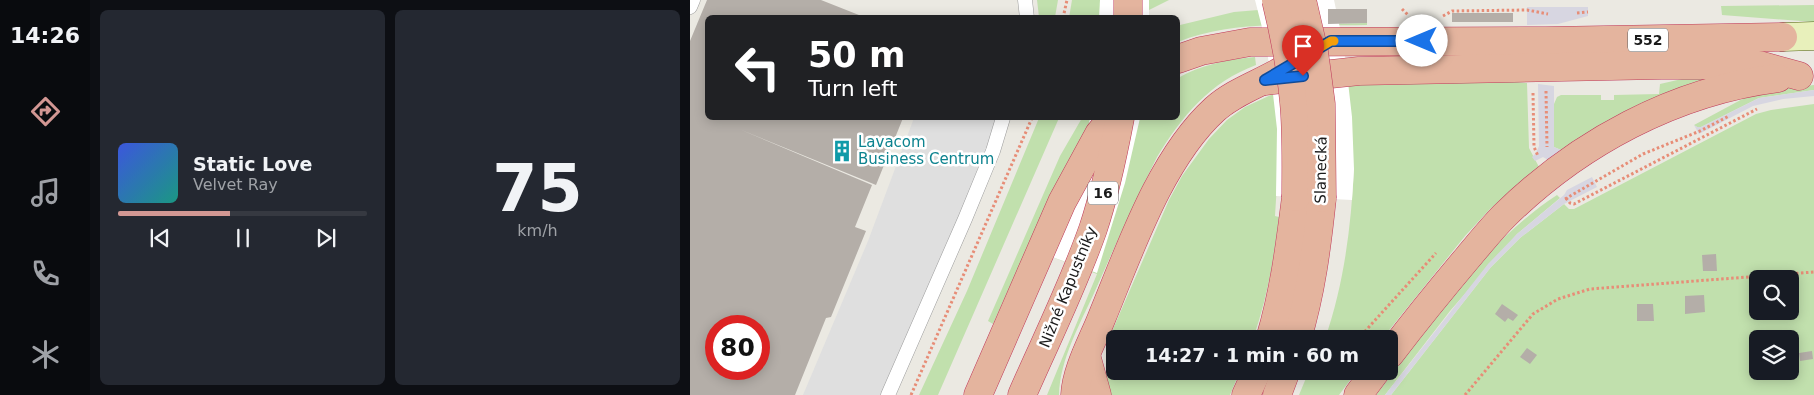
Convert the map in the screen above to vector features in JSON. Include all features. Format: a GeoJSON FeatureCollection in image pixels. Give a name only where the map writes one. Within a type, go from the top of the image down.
{"type":"FeatureCollection","features":[{"type":"Feature","properties":{"kind":"highway"},"geometry":{"type":"LineString","coordinates":[[1128,0],[1128,15]]}},
{"type":"Feature","properties":{"kind":"highway"},"geometry":{"type":"LineString","coordinates":[[1273,330],[1288,259],[1309,198],[1289,62],[1276,0]]}},
{"type":"Feature","properties":{"kind":"highway","name":"Slanecká"},"geometry":{"type":"LineString","coordinates":[[1300,330],[1306,311],[1316,260],[1309,198],[1322,139],[1321,104],[1314,52],[1302,0]]}},
{"type":"Feature","properties":{"kind":"highway","name":"552"},"geometry":{"type":"LineString","coordinates":[[1331,41],[1533,41],[1783,37]]}},
{"type":"Feature","properties":{"kind":"highway"},"geometry":{"type":"LineString","coordinates":[[1180,58],[1201,51],[1250,42],[1331,41]]}},
{"type":"Feature","properties":{"kind":"highway"},"geometry":{"type":"LineString","coordinates":[[1075,395],[1076,385],[1086,355],[1156,192],[1181,148],[1195,129],[1216,108],[1240,91],[1265,80],[1331,41]]}},
{"type":"Feature","properties":{"kind":"highway"},"geometry":{"type":"LineString","coordinates":[[1265,80],[1359,71],[1760,65],[1806,76]]}},
{"type":"Feature","properties":{"kind":"highway"},"geometry":{"type":"LineString","coordinates":[[1398,344],[1434,297],[1504,217],[1534,189],[1586,151],[1640,119],[1683,101],[1733,86],[1806,76]]}},
{"type":"Feature","properties":{"kind":"highway"},"geometry":{"type":"LineString","coordinates":[[978,395],[1062,202],[1100,134],[1110,120]]}},
{"type":"Feature","properties":{"kind":"highway","name":"Nižné Kapustníky"},"geometry":{"type":"LineString","coordinates":[[1022,395],[1079,266],[1093,227],[1104,189],[1120,120]]}},
{"type":"Feature","properties":{"kind":"highway"},"geometry":{"type":"LineString","coordinates":[[1086,355],[1098,395]]}},
{"type":"Feature","properties":{"kind":"highway"},"geometry":{"type":"LineString","coordinates":[[1246,395],[1253,380]]}},
{"type":"Feature","properties":{"kind":"highway"},"geometry":{"type":"LineString","coordinates":[[1277,395],[1283,380]]}},
{"type":"Feature","properties":{"kind":"highway"},"geometry":{"type":"LineString","coordinates":[[1358,395],[1369,380]]}},
{"type":"Feature","properties":{"kind":"main road","name":"552"},"geometry":{"type":"LineString","coordinates":[[1783,37],[1814,36]]}},
{"type":"Feature","properties":{"kind":"lane"},"geometry":{"type":"LineString","coordinates":[[690,7],[693,0]]}},
{"type":"Feature","properties":{"kind":"lane"},"geometry":{"type":"LineString","coordinates":[[1025,0],[1027,15]]}},
{"type":"Feature","properties":{"kind":"lane"},"geometry":{"type":"LineString","coordinates":[[888,395],[965,219],[993,151],[1002,120]]}},
{"type":"Feature","properties":{"kind":"path"},"geometry":{"type":"LineString","coordinates":[[1064,15],[1068,0]]}},
{"type":"Feature","properties":{"kind":"path"},"geometry":{"type":"LineString","coordinates":[[1402,9],[1409,16]]}},
{"type":"Feature","properties":{"kind":"path"},"geometry":{"type":"LineString","coordinates":[[1442,16],[1452,11],[1527,10],[1552,15]]}},
{"type":"Feature","properties":{"kind":"path"},"geometry":{"type":"LineString","coordinates":[[1569,14],[1588,12]]}},
{"type":"Feature","properties":{"kind":"path"},"geometry":{"type":"LineString","coordinates":[[1546,85],[1547,149],[1550,151]]}},
{"type":"Feature","properties":{"kind":"path"},"geometry":{"type":"LineString","coordinates":[[1533,91],[1534,147],[1539,158]]}},
{"type":"Feature","properties":{"kind":"path"},"geometry":{"type":"LineString","coordinates":[[1564,195],[1570,203],[1574,204],[1762,107]]}},
{"type":"Feature","properties":{"kind":"path"},"geometry":{"type":"LineString","coordinates":[[1578,191],[1656,147],[1700,131],[1734,113]]}},
{"type":"Feature","properties":{"kind":"path"},"geometry":{"type":"LineString","coordinates":[[911,395],[1031,120]]}},
{"type":"Feature","properties":{"kind":"path"},"geometry":{"type":"LineString","coordinates":[[1465,395],[1533,314],[1558,299],[1590,289],[1814,272]]}},
{"type":"Feature","properties":{"kind":"green space"},"geometry":{"type":"Polygon","coordinates":[[[1037,0],[1058,0],[1055,15],[1039,15],[1037,0]]]}},
{"type":"Feature","properties":{"kind":"green space"},"geometry":{"type":"Polygon","coordinates":[[[1072,0],[1169,0],[1139,15],[1070,15],[1072,0]]]}},
{"type":"Feature","properties":{"kind":"green space"},"geometry":{"type":"Polygon","coordinates":[[[1814,5],[1814,22],[1722,15],[1721,6],[1814,5]]]}},
{"type":"Feature","properties":{"kind":"green space"},"geometry":{"type":"Polygon","coordinates":[[[1258,10],[1328,24],[1367,23],[1367,25],[1271,25],[1247,27],[1200,34],[1180,41],[1180,25],[1234,12],[1258,10]]]}},
{"type":"Feature","properties":{"kind":"green space"},"geometry":{"type":"Polygon","coordinates":[[[1255,57],[1256,65],[1225,81],[1199,102],[1187,114],[1157,157],[1072,342],[1063,368],[1059,395],[1047,395],[1097,274],[1052,257],[1128,120],[1180,120],[1180,77],[1215,63],[1255,57]]]}},
{"type":"Feature","properties":{"kind":"green space"},"geometry":{"type":"Polygon","coordinates":[[[1708,73],[1714,77],[1673,90],[1634,108],[1561,150],[1554,147],[1554,104],[1557,97],[1561,95],[1601,95],[1601,100],[1614,100],[1614,95],[1659,94],[1660,84],[1708,73]]]}},
{"type":"Feature","properties":{"kind":"green space"},"geometry":{"type":"Polygon","coordinates":[[[1481,78],[1527,83],[1529,148],[1539,167],[1490,209],[1465,236],[1389,330],[1328,330],[1346,255],[1354,169],[1278,167],[1275,216],[1279,217],[1275,248],[1266,294],[1256,330],[1113,330],[1169,200],[1182,176],[1209,139],[1227,120],[1245,107],[1273,94],[1349,80],[1481,78]]]}},
{"type":"Feature","properties":{"kind":"green space"},"geometry":{"type":"Polygon","coordinates":[[[1814,85],[1814,90],[1759,98],[1701,127],[1694,125],[1748,96],[1814,85]]]}},
{"type":"Feature","properties":{"kind":"green space"},"geometry":{"type":"Polygon","coordinates":[[[1814,104],[1814,395],[1391,395],[1491,267],[1520,238],[1564,204],[1569,209],[1574,209],[1756,114],[1814,104]]]}},
{"type":"Feature","properties":{"kind":"green space"},"geometry":{"type":"Polygon","coordinates":[[[1038,120],[1058,120],[938,395],[919,395],[967,291],[1038,120]]]}},
{"type":"Feature","properties":{"kind":"green space"},"geometry":{"type":"Polygon","coordinates":[[[1081,120],[1093,120],[1068,161],[1050,197],[993,324],[988,321],[1060,156],[1081,120]]]}},
{"type":"Feature","properties":{"kind":"green space"},"geometry":{"type":"Polygon","coordinates":[[[1557,195],[1560,198],[1517,234],[1450,311],[1398,378],[1398,366],[1437,314],[1481,261],[1530,215],[1557,195]]]}},
{"type":"Feature","properties":{"kind":"green space"},"geometry":{"type":"Polygon","coordinates":[[[1108,380],[1236,380],[1230,395],[1111,395],[1108,380]]]}},
{"type":"Feature","properties":{"kind":"green space"},"geometry":{"type":"Polygon","coordinates":[[[1305,380],[1350,380],[1339,395],[1299,395],[1305,380]]]}},
{"type":"Feature","properties":{"kind":"green space"},"geometry":{"type":"Polygon","coordinates":[[[1387,380],[1397,380],[1385,395],[1376,395],[1387,380]]]}},
{"type":"Feature","properties":{"kind":"shaded area"},"geometry":{"type":"Polygon","coordinates":[[[1527,7],[1588,7],[1588,16],[1558,24],[1527,25],[1527,7]]]}},
{"type":"Feature","properties":{"kind":"shaded area"},"geometry":{"type":"Polygon","coordinates":[[[1538,84],[1554,86],[1554,147],[1561,150],[1548,160],[1543,157],[1535,161],[1532,157],[1539,146],[1538,84]]]}},
{"type":"Feature","properties":{"kind":"shaded area"},"geometry":{"type":"Polygon","coordinates":[[[1814,90],[1814,96],[1783,99],[1753,106],[1699,134],[1694,125],[1701,127],[1759,98],[1814,90]]]}},
{"type":"Feature","properties":{"kind":"shaded area"},"geometry":{"type":"Polygon","coordinates":[[[913,120],[1002,120],[887,395],[803,395],[868,241],[913,120]]]}},
{"type":"Feature","properties":{"kind":"shaded area"},"geometry":{"type":"Polygon","coordinates":[[[1592,177],[1597,187],[1564,204],[1520,238],[1491,267],[1391,395],[1385,395],[1488,264],[1517,234],[1564,195],[1567,190],[1592,177]]]}},
{"type":"Feature","properties":{"kind":"pier"},"geometry":{"type":"Polygon","coordinates":[[[1100,0],[1149,0],[1149,15],[1099,15],[1100,0]]]}},
{"type":"Feature","properties":{"kind":"pier"},"geometry":{"type":"Polygon","coordinates":[[[1255,0],[1334,0],[1344,47],[1352,117],[1354,169],[1352,200],[1276,196],[1277,129],[1266,43],[1255,0]]]}},
{"type":"Feature","properties":{"kind":"pier"},"geometry":{"type":"Polygon","coordinates":[[[1090,120],[1140,120],[1125,183],[1097,273],[1052,257],[1083,155],[1090,120]]]}},
{"type":"Feature","properties":{"kind":"building"},"geometry":{"type":"Polygon","coordinates":[[[707,0],[821,0],[859,15],[705,15],[705,120],[902,120],[876,185],[739,129],[872,185],[855,227],[866,231],[831,317],[826,318],[795,395],[690,395],[690,41],[707,0]]]}},
{"type":"Feature","properties":{"kind":"building"},"geometry":{"type":"Polygon","coordinates":[[[1328,9],[1367,9],[1367,23],[1328,24],[1328,9]]]}},
{"type":"Feature","properties":{"kind":"building"},"geometry":{"type":"Polygon","coordinates":[[[1452,13],[1513,13],[1513,22],[1452,22],[1452,13]]]}},
{"type":"Feature","properties":{"kind":"building"},"geometry":{"type":"Polygon","coordinates":[[[1716,254],[1717,271],[1703,271],[1702,255],[1716,254]]]}},
{"type":"Feature","properties":{"kind":"building"},"geometry":{"type":"Polygon","coordinates":[[[1704,295],[1705,312],[1685,314],[1685,296],[1704,295]]]}},
{"type":"Feature","properties":{"kind":"building"},"geometry":{"type":"Polygon","coordinates":[[[1502,304],[1518,315],[1513,321],[1508,318],[1505,322],[1495,314],[1502,304]]]}},
{"type":"Feature","properties":{"kind":"building"},"geometry":{"type":"Polygon","coordinates":[[[1637,304],[1653,304],[1654,321],[1637,321],[1637,304]]]}},
{"type":"Feature","properties":{"kind":"building"},"geometry":{"type":"Polygon","coordinates":[[[1527,348],[1537,355],[1530,364],[1520,357],[1527,348]]]}},
{"type":"Feature","properties":{"kind":"building"},"geometry":{"type":"Polygon","coordinates":[[[1812,351],[1813,359],[1800,361],[1799,353],[1812,351]]]}},
{"type":"Feature","properties":{"kind":"slow traffic"},"geometry":{"type":"LineString","coordinates":[[1298,61],[1334,41]]}},
{"type":"Feature","properties":{"kind":"place","name":"Lavacom Business Centrum"},"geometry":{"type":"Point","coordinates":[842,151]}},
{"type":"Feature","properties":{"kind":"route"},"geometry":{"type":"LineString","coordinates":[[1303,76],[1265,80],[1331,41],[1422,41]]}}]}
